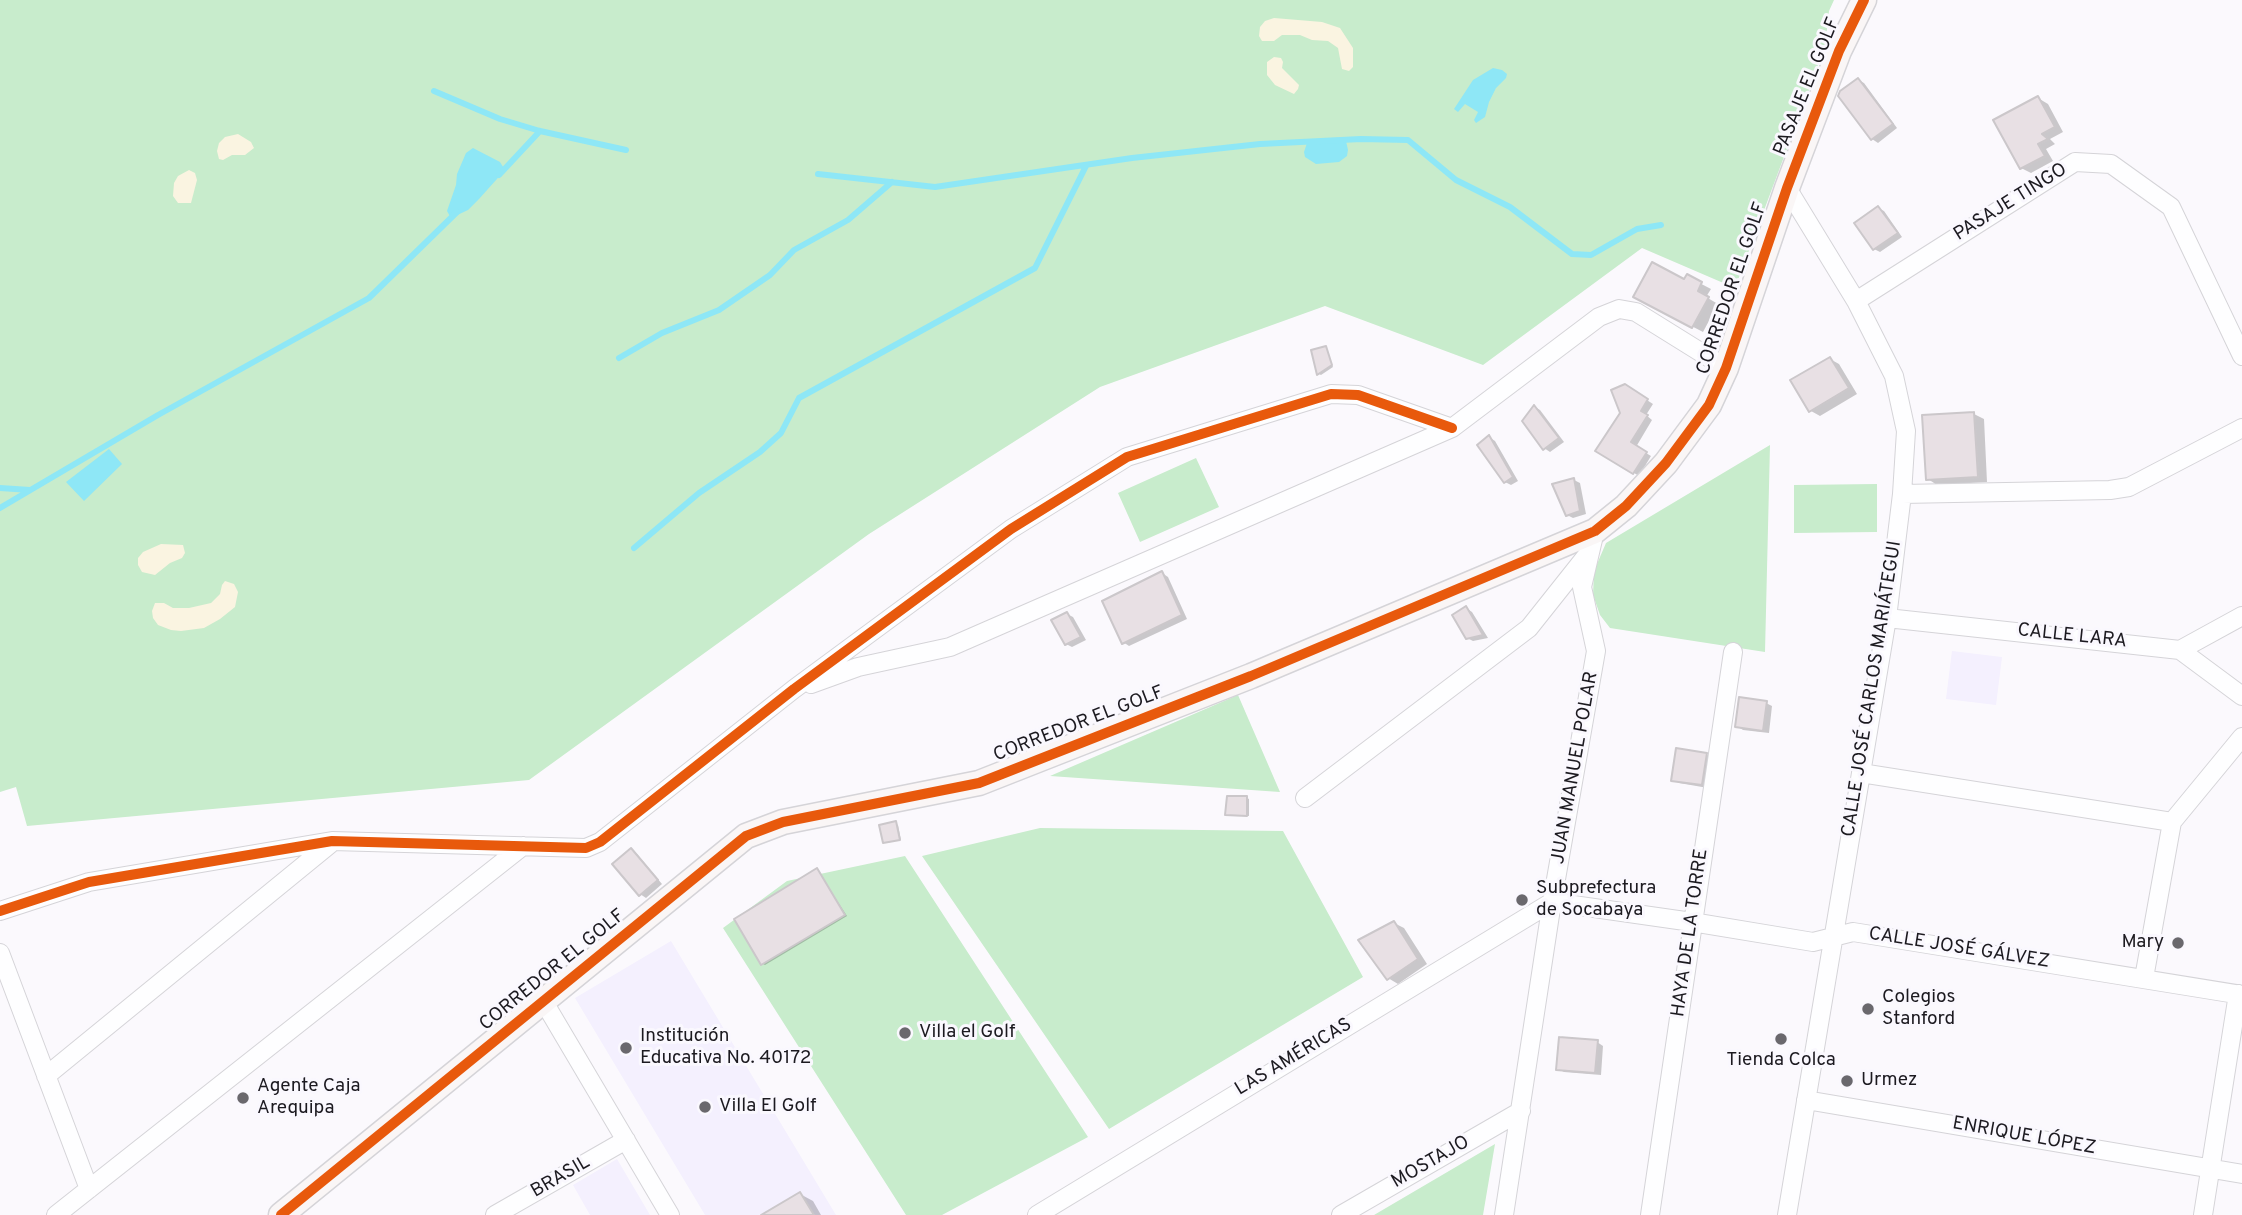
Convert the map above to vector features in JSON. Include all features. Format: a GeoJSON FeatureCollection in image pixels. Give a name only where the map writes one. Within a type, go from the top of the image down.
{"type":"FeatureCollection","features":[{"type":"Feature","properties":{"kind":"street","name":"PASAJE EL GOLF"},"geometry":{"type":"LineString","coordinates":[[1787,188],[1839,51],[1864,0]]}},
{"type":"Feature","properties":{"kind":"street","name":"PASAJE TINGO"},"geometry":{"type":"LineString","coordinates":[[1856,301],[2075,162],[2112,164],[2171,207],[2242,356]]}},
{"type":"Feature","properties":{"kind":"street","name":"CALLE JOSÉ CARLOS MARIÁTEGUI"},"geometry":{"type":"LineString","coordinates":[[1787,188],[1856,301],[1894,376],[1906,431],[1902,494],[1887,618],[1787,1215]]}},
{"type":"Feature","properties":{"kind":"street","name":"CORREDOR EL GOLF"},"geometry":{"type":"LineString","coordinates":[[281,1215],[746,836],[783,822],[979,783],[1593,541],[1666,463],[1709,405],[1726,368],[1787,188]]}},
{"type":"Feature","properties":{"kind":"street"},"geometry":{"type":"LineString","coordinates":[[794,689],[858,667],[950,647],[1452,428],[1600,317],[1619,309],[1636,312],[1726,368]]}},
{"type":"Feature","properties":{"kind":"street"},"geometry":{"type":"LineString","coordinates":[[0,911],[89,883],[332,841],[586,848],[600,842],[794,689],[1011,529],[1127,457],[1331,394],[1358,395],[1452,428]]}},
{"type":"Feature","properties":{"kind":"street"},"geometry":{"type":"LineString","coordinates":[[1902,494],[2110,490],[2129,487],[2242,428]]}},
{"type":"Feature","properties":{"kind":"street"},"geometry":{"type":"LineString","coordinates":[[1305,798],[1529,628],[1593,541]]}},
{"type":"Feature","properties":{"kind":"street","name":"JUAN MANUEL POLAR"},"geometry":{"type":"LineString","coordinates":[[1504,1215],[1552,902],[1596,651],[1594,631],[1582,587],[1593,541]]}},
{"type":"Feature","properties":{"kind":"street"},"geometry":{"type":"LineString","coordinates":[[2180,650],[2242,616]]}},
{"type":"Feature","properties":{"kind":"street","name":"CALLE LARA"},"geometry":{"type":"LineString","coordinates":[[1887,618],[2180,650],[2242,695]]}},
{"type":"Feature","properties":{"kind":"street","name":"HAYA DE LA TORRE"},"geometry":{"type":"LineString","coordinates":[[1650,1215],[1733,652]]}},
{"type":"Feature","properties":{"kind":"street"},"geometry":{"type":"LineString","coordinates":[[2144,978],[2172,822],[2242,737]]}},
{"type":"Feature","properties":{"kind":"street"},"geometry":{"type":"LineString","coordinates":[[1861,773],[2172,822]]}},
{"type":"Feature","properties":{"kind":"street"},"geometry":{"type":"LineString","coordinates":[[47,1076],[332,841]]}},
{"type":"Feature","properties":{"kind":"street"},"geometry":{"type":"LineString","coordinates":[[57,1215],[523,846]]}},
{"type":"Feature","properties":{"kind":"street","name":"CALLE JOSÉ GÁLVEZ"},"geometry":{"type":"LineString","coordinates":[[1552,902],[1814,942],[1853,932],[2240,994]]}},
{"type":"Feature","properties":{"kind":"street","name":"LAS AMÉRICAS"},"geometry":{"type":"LineString","coordinates":[[1039,1214],[1552,902]]}},
{"type":"Feature","properties":{"kind":"street"},"geometry":{"type":"LineString","coordinates":[[0,953],[89,1189]]}},
{"type":"Feature","properties":{"kind":"street"},"geometry":{"type":"LineString","coordinates":[[2203,1215],[2240,994]]}},
{"type":"Feature","properties":{"kind":"street"},"geometry":{"type":"LineString","coordinates":[[544,1002],[670,1215]]}},
{"type":"Feature","properties":{"kind":"street","name":"ENRIQUE LÓPEZ"},"geometry":{"type":"LineString","coordinates":[[1806,1100],[2242,1174]]}},
{"type":"Feature","properties":{"kind":"street","name":"MOSTAJO"},"geometry":{"type":"LineString","coordinates":[[1341,1215],[1521,1111]]}},
{"type":"Feature","properties":{"kind":"street","name":"BRASIL"},"geometry":{"type":"LineString","coordinates":[[495,1215],[626,1140]]}},
{"type":"Feature","properties":{"kind":"shaded area"},"geometry":{"type":"Polygon","coordinates":[[[1952,651],[2002,657],[1996,705],[1946,699],[1952,651]]]}},
{"type":"Feature","properties":{"kind":"shaded area","name":"Villa El Golf"},"geometry":{"type":"Polygon","coordinates":[[[671,941],[836,1215],[705,1215],[575,998],[671,941]]]}},
{"type":"Feature","properties":{"kind":"shaded area"},"geometry":{"type":"Polygon","coordinates":[[[617,1159],[650,1215],[590,1215],[573,1185],[617,1159]]]}},
{"type":"Feature","properties":{"kind":"green space"},"geometry":{"type":"Polygon","coordinates":[[[0,0],[1834,0],[1829,11],[1825,47],[1735,288],[1642,248],[1483,365],[1325,306],[1100,387],[869,534],[529,780],[27,826],[16,787],[0,792],[0,0]]]}},
{"type":"Feature","properties":{"kind":"green space"},"geometry":{"type":"Polygon","coordinates":[[[1770,445],[1765,652],[1610,628],[1600,615],[1593,595],[1594,571],[1606,543],[1770,445]]]}},
{"type":"Feature","properties":{"kind":"green space"},"geometry":{"type":"Polygon","coordinates":[[[1196,458],[1219,507],[1140,542],[1118,493],[1196,458]]]}},
{"type":"Feature","properties":{"kind":"green space"},"geometry":{"type":"Polygon","coordinates":[[[1877,484],[1877,532],[1794,533],[1794,485],[1877,484]]]}},
{"type":"Feature","properties":{"kind":"green space"},"geometry":{"type":"Polygon","coordinates":[[[1238,695],[1280,792],[1050,776],[1238,695]]]}},
{"type":"Feature","properties":{"kind":"green space","name":"Villa el Golf"},"geometry":{"type":"Polygon","coordinates":[[[1040,828],[1283,831],[1363,977],[1109,1129],[922,856],[1040,828]]]}},
{"type":"Feature","properties":{"kind":"green space","name":"Villa el Golf"},"geometry":{"type":"Polygon","coordinates":[[[905,856],[1088,1137],[942,1215],[906,1215],[723,928],[787,881],[905,856]]]}},
{"type":"Feature","properties":{"kind":"green space"},"geometry":{"type":"Polygon","coordinates":[[[1495,1144],[1483,1215],[1374,1215],[1495,1144]]]}},
{"type":"Feature","properties":{"kind":"sand"},"geometry":{"type":"Polygon","coordinates":[[[1274,18],[1322,22],[1340,28],[1353,48],[1353,67],[1349,71],[1342,69],[1338,48],[1328,41],[1312,40],[1300,35],[1282,35],[1274,41],[1262,41],[1259,36],[1260,27],[1265,21],[1274,18]]]}},
{"type":"Feature","properties":{"kind":"sand"},"geometry":{"type":"Polygon","coordinates":[[[1274,57],[1281,58],[1282,68],[1299,85],[1294,94],[1275,85],[1267,75],[1267,62],[1274,57]]]}},
{"type":"Feature","properties":{"kind":"sand"},"geometry":{"type":"Polygon","coordinates":[[[238,134],[251,142],[254,148],[245,155],[219,159],[219,143],[225,137],[238,134]]]}},
{"type":"Feature","properties":{"kind":"sand"},"geometry":{"type":"Polygon","coordinates":[[[189,170],[195,173],[197,180],[191,203],[178,203],[173,196],[174,183],[178,176],[189,170]]]}},
{"type":"Feature","properties":{"kind":"sand"},"geometry":{"type":"Polygon","coordinates":[[[161,544],[183,545],[185,553],[182,558],[170,563],[155,575],[142,572],[138,558],[143,552],[161,544]]]}},
{"type":"Feature","properties":{"kind":"sand"},"geometry":{"type":"Polygon","coordinates":[[[225,581],[234,584],[238,592],[235,607],[204,628],[171,630],[158,625],[153,618],[155,603],[164,603],[173,608],[189,608],[211,603],[220,594],[225,581]]]}},
{"type":"Feature","properties":{"kind":"water"},"geometry":{"type":"Polygon","coordinates":[[[1493,68],[1502,70],[1507,74],[1506,78],[1496,88],[1485,117],[1476,123],[1474,120],[1478,112],[1465,104],[1458,112],[1454,109],[1473,80],[1493,68]]]}},
{"type":"Feature","properties":{"kind":"water"},"geometry":{"type":"Polygon","coordinates":[[[1346,141],[1347,156],[1339,162],[1316,164],[1305,157],[1307,143],[1346,141]]]}},
{"type":"Feature","properties":{"kind":"water"},"geometry":{"type":"Polygon","coordinates":[[[473,148],[500,162],[505,170],[468,210],[451,218],[447,211],[457,174],[466,153],[473,148]]]}},
{"type":"Feature","properties":{"kind":"water"},"geometry":{"type":"Polygon","coordinates":[[[109,449],[122,464],[84,501],[66,482],[109,449]]]}},
{"type":"Feature","properties":{"kind":"building"},"geometry":{"type":"Polygon","coordinates":[[[1858,78],[1893,124],[1871,140],[1838,96],[1840,91],[1858,78]]]}},
{"type":"Feature","properties":{"kind":"building"},"geometry":{"type":"Polygon","coordinates":[[[2038,96],[2055,127],[2042,134],[2048,139],[2038,144],[2045,156],[2020,169],[1993,120],[2038,96]]]}},
{"type":"Feature","properties":{"kind":"building"},"geometry":{"type":"Polygon","coordinates":[[[1878,206],[1898,233],[1873,250],[1854,223],[1878,206]]]}},
{"type":"Feature","properties":{"kind":"building"},"geometry":{"type":"Polygon","coordinates":[[[1652,262],[1684,279],[1687,274],[1702,282],[1698,291],[1709,297],[1692,328],[1633,297],[1652,262]]]}},
{"type":"Feature","properties":{"kind":"building"},"geometry":{"type":"Polygon","coordinates":[[[1326,346],[1332,365],[1317,375],[1311,350],[1326,346]]]}},
{"type":"Feature","properties":{"kind":"building"},"geometry":{"type":"Polygon","coordinates":[[[1830,357],[1849,388],[1809,412],[1790,380],[1830,357]]]}},
{"type":"Feature","properties":{"kind":"building"},"geometry":{"type":"Polygon","coordinates":[[[1625,384],[1648,399],[1641,411],[1648,415],[1631,442],[1647,452],[1633,474],[1595,451],[1620,413],[1611,390],[1625,384]]]}},
{"type":"Feature","properties":{"kind":"building"},"geometry":{"type":"Polygon","coordinates":[[[1534,405],[1559,438],[1543,450],[1522,421],[1534,405]]]}},
{"type":"Feature","properties":{"kind":"building"},"geometry":{"type":"Polygon","coordinates":[[[1974,412],[1978,477],[1926,480],[1922,415],[1974,412]]]}},
{"type":"Feature","properties":{"kind":"building"},"geometry":{"type":"Polygon","coordinates":[[[1489,435],[1513,477],[1504,483],[1477,445],[1489,435]]]}},
{"type":"Feature","properties":{"kind":"building"},"geometry":{"type":"Polygon","coordinates":[[[1574,478],[1580,511],[1566,516],[1552,484],[1574,478]]]}},
{"type":"Feature","properties":{"kind":"building"},"geometry":{"type":"Polygon","coordinates":[[[1162,571],[1182,615],[1122,644],[1102,601],[1162,571]]]}},
{"type":"Feature","properties":{"kind":"building"},"geometry":{"type":"Polygon","coordinates":[[[1466,606],[1483,635],[1466,639],[1452,615],[1466,606]]]}},
{"type":"Feature","properties":{"kind":"building"},"geometry":{"type":"Polygon","coordinates":[[[1067,612],[1081,637],[1065,645],[1051,620],[1067,612]]]}},
{"type":"Feature","properties":{"kind":"building"},"geometry":{"type":"Polygon","coordinates":[[[1739,697],[1767,701],[1763,731],[1735,727],[1739,697]]]}},
{"type":"Feature","properties":{"kind":"building"},"geometry":{"type":"Polygon","coordinates":[[[1676,748],[1707,753],[1702,785],[1671,781],[1676,748]]]}},
{"type":"Feature","properties":{"kind":"building"},"geometry":{"type":"Polygon","coordinates":[[[1227,796],[1247,796],[1247,816],[1225,815],[1227,796]]]}},
{"type":"Feature","properties":{"kind":"building"},"geometry":{"type":"Polygon","coordinates":[[[896,821],[900,840],[883,843],[879,825],[896,821]]]}},
{"type":"Feature","properties":{"kind":"building"},"geometry":{"type":"Polygon","coordinates":[[[631,848],[658,880],[639,896],[612,864],[631,848]]]}},
{"type":"Feature","properties":{"kind":"building"},"geometry":{"type":"Polygon","coordinates":[[[817,868],[845,915],[761,965],[734,919],[817,868]]]}},
{"type":"Feature","properties":{"kind":"building"},"geometry":{"type":"Polygon","coordinates":[[[1394,921],[1418,959],[1387,980],[1358,940],[1394,921]]]}},
{"type":"Feature","properties":{"kind":"building"},"geometry":{"type":"Polygon","coordinates":[[[1559,1037],[1598,1040],[1595,1073],[1556,1070],[1559,1037]]]}},
{"type":"Feature","properties":{"kind":"building"},"geometry":{"type":"Polygon","coordinates":[[[800,1192],[814,1215],[761,1215],[800,1192]]]}},
{"type":"Feature","properties":{"kind":"waterway"},"geometry":{"type":"LineString","coordinates":[[434,91],[500,119],[626,150]]}},
{"type":"Feature","properties":{"kind":"waterway"},"geometry":{"type":"LineString","coordinates":[[499,175],[540,131]]}},
{"type":"Feature","properties":{"kind":"waterway"},"geometry":{"type":"LineString","coordinates":[[818,174],[935,187],[1132,158],[1260,144],[1361,139],[1408,140],[1456,180],[1510,207],[1572,254],[1591,255],[1637,229],[1661,225]]}},
{"type":"Feature","properties":{"kind":"waterway"},"geometry":{"type":"LineString","coordinates":[[634,548],[699,493],[760,452],[781,433],[799,398],[1035,268],[1086,166]]}},
{"type":"Feature","properties":{"kind":"waterway"},"geometry":{"type":"LineString","coordinates":[[619,358],[662,333],[719,310],[770,275],[794,250],[848,220],[892,182]]}},
{"type":"Feature","properties":{"kind":"waterway"},"geometry":{"type":"LineString","coordinates":[[0,508],[158,415],[369,298],[457,212]]}},
{"type":"Feature","properties":{"kind":"waterway"},"geometry":{"type":"LineString","coordinates":[[0,488],[30,490]]}},
{"type":"Feature","properties":{"kind":"cycle path"},"geometry":{"type":"LineString","coordinates":[[281,1215],[746,836],[783,822],[979,783],[1251,676],[1595,531],[1626,506],[1666,463],[1709,405],[1726,368],[1787,188],[1839,51],[1864,0]]}},
{"type":"Feature","properties":{"kind":"cycle path"},"geometry":{"type":"LineString","coordinates":[[0,911],[89,882],[332,841],[586,848],[600,842],[794,689],[1011,529],[1127,457],[1331,394],[1358,395],[1452,428]]}},
{"type":"Feature","properties":{"kind":"place","name":"Subprefectura de Socabaya"},"geometry":{"type":"Point","coordinates":[1522,900]}},
{"type":"Feature","properties":{"kind":"place","name":"Mary"},"geometry":{"type":"Point","coordinates":[2178,943]}},
{"type":"Feature","properties":{"kind":"place","name":"Colegios Stanford"},"geometry":{"type":"Point","coordinates":[1868,1009]}},
{"type":"Feature","properties":{"kind":"place","name":"Villa el Golf"},"geometry":{"type":"Point","coordinates":[905,1033]}},
{"type":"Feature","properties":{"kind":"place","name":"Tienda Colca"},"geometry":{"type":"Point","coordinates":[1781,1039]}},
{"type":"Feature","properties":{"kind":"place","name":"Institución Educativa No. 40172"},"geometry":{"type":"Point","coordinates":[626,1048]}},
{"type":"Feature","properties":{"kind":"place","name":"Urmez"},"geometry":{"type":"Point","coordinates":[1847,1081]}},
{"type":"Feature","properties":{"kind":"place","name":"Agente Caja Arequipa"},"geometry":{"type":"Point","coordinates":[243,1098]}},
{"type":"Feature","properties":{"kind":"place","name":"Villa El Golf"},"geometry":{"type":"Point","coordinates":[705,1107]}}]}
